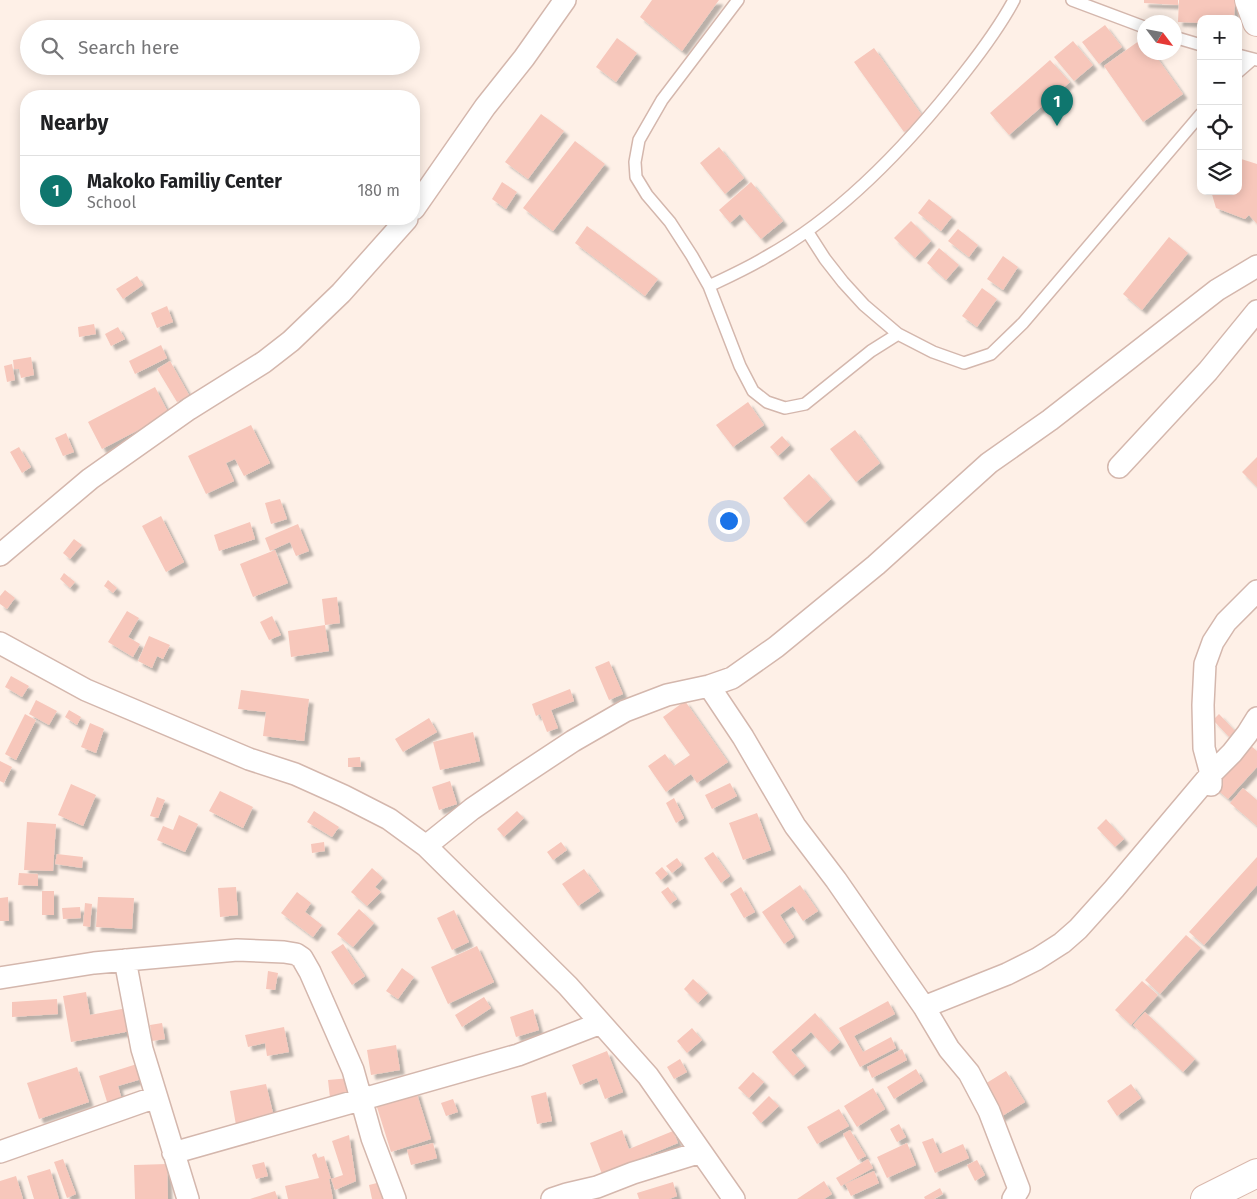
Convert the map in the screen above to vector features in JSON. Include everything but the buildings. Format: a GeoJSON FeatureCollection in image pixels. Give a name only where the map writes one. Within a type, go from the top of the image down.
{"type":"FeatureCollection","features":[{"type":"Feature","properties":{"kind":"street"},"geometry":{"type":"LineString","coordinates":[[420,200],[485,107],[524,58],[565,0]]}},
{"type":"Feature","properties":{"kind":"street"},"geometry":{"type":"LineString","coordinates":[[1249,0],[1257,22]]}},
{"type":"Feature","properties":{"kind":"street"},"geometry":{"type":"LineString","coordinates":[[0,555],[90,479],[189,409],[264,362],[291,341],[342,293],[402,225]]}},
{"type":"Feature","properties":{"kind":"street"},"geometry":{"type":"LineString","coordinates":[[426,846],[472,809],[520,776],[573,741],[625,711],[667,695],[709,686],[732,678],[776,648],[876,565],[990,463],[1050,420],[1217,290],[1257,266]]}},
{"type":"Feature","properties":{"kind":"street"},"geometry":{"type":"LineString","coordinates":[[1119,467],[1208,371],[1257,311]]}},
{"type":"Feature","properties":{"kind":"street"},"geometry":{"type":"LineString","coordinates":[[1211,784],[1204,748],[1203,705],[1205,664],[1214,642],[1226,622],[1257,591]]}},
{"type":"Feature","properties":{"kind":"street"},"geometry":{"type":"LineString","coordinates":[[0,643],[86,690],[241,756],[295,774],[344,796],[389,820],[426,846],[568,986],[648,1076],[734,1199]]}},
{"type":"Feature","properties":{"kind":"street"},"geometry":{"type":"LineString","coordinates":[[709,686],[743,737],[795,826],[836,880],[924,1007],[949,1049],[968,1073],[989,1111],[1019,1189],[1013,1199]]}},
{"type":"Feature","properties":{"kind":"street"},"geometry":{"type":"LineString","coordinates":[[924,1007],[1008,974],[1062,943],[1078,929],[1211,784],[1232,752],[1248,734],[1257,718]]}},
{"type":"Feature","properties":{"kind":"street"},"geometry":{"type":"LineString","coordinates":[[0,978],[62,967],[237,950],[296,954],[302,958],[321,994],[353,1070],[372,1138],[395,1199]]}},
{"type":"Feature","properties":{"kind":"street"},"geometry":{"type":"LineString","coordinates":[[125,960],[142,1049],[188,1199]]}},
{"type":"Feature","properties":{"kind":"street"},"geometry":{"type":"LineString","coordinates":[[173,1153],[518,1055],[601,1023]]}},
{"type":"Feature","properties":{"kind":"street"},"geometry":{"type":"LineString","coordinates":[[0,1152],[156,1097]]}},
{"type":"Feature","properties":{"kind":"street"},"geometry":{"type":"LineString","coordinates":[[552,1199],[597,1187],[633,1173],[701,1152]]}},
{"type":"Feature","properties":{"kind":"street"},"geometry":{"type":"LineString","coordinates":[[1205,1199],[1257,1173]]}},
{"type":"Feature","properties":{"kind":"lane"},"geometry":{"type":"LineString","coordinates":[[738,0],[662,100],[639,140],[635,162],[636,177],[647,195],[670,222],[692,256],[708,286],[740,366],[753,391],[767,402],[785,408],[805,404],[871,351],[898,334]]}},
{"type":"Feature","properties":{"kind":"lane"},"geometry":{"type":"LineString","coordinates":[[708,286],[767,257],[807,231],[850,196],[882,166],[939,105],[996,31],[1014,0]]}},
{"type":"Feature","properties":{"kind":"lane"},"geometry":{"type":"LineString","coordinates":[[1072,0],[1137,24]]}},
{"type":"Feature","properties":{"kind":"lane"},"geometry":{"type":"LineString","coordinates":[[1182,39],[1197,44]]}},
{"type":"Feature","properties":{"kind":"lane"},"geometry":{"type":"LineString","coordinates":[[1242,56],[1255,60]]}},
{"type":"Feature","properties":{"kind":"lane"},"geometry":{"type":"LineString","coordinates":[[1242,69],[1255,60]]}},
{"type":"Feature","properties":{"kind":"lane"},"geometry":{"type":"LineString","coordinates":[[807,231],[843,282],[864,305],[898,334],[933,352],[964,363],[991,354],[1023,323],[1197,119]]}},
{"type":"Feature","properties":{"kind":"place","name":"Makoko Familiy Center"},"geometry":{"type":"Point","coordinates":[1057,126]}}]}
